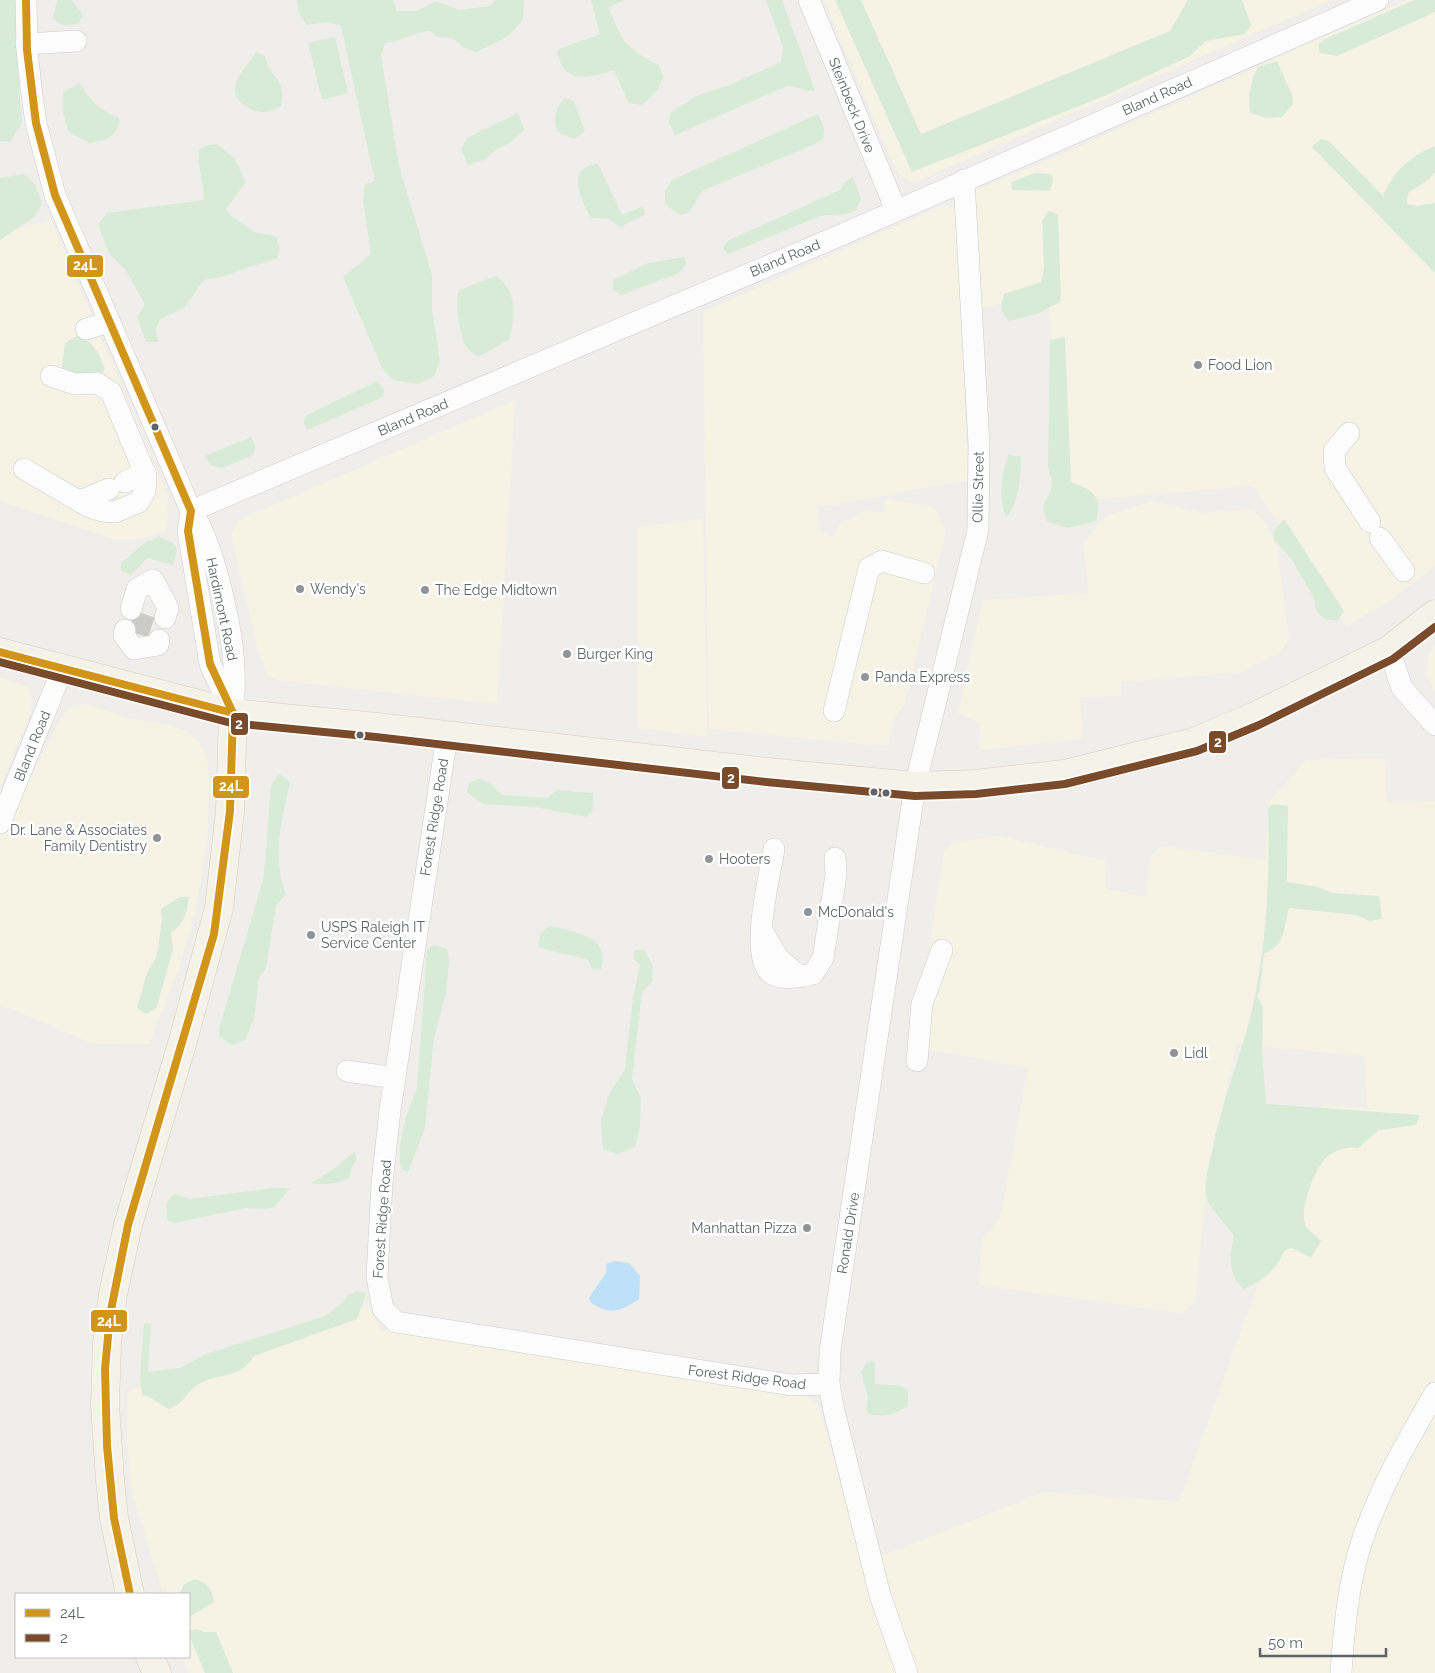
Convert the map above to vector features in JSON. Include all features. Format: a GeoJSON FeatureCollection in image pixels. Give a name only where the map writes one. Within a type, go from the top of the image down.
{"type":"FeatureCollection","features":[{"type":"Feature","properties":{"kind":"main road"},"geometry":{"type":"LineString","coordinates":[[0,652],[62,670],[233,713],[774,773],[915,786],[975,784],[1064,774],[1194,742],[1255,716],[1389,650],[1435,614]]}},
{"type":"Feature","properties":{"kind":"main road"},"geometry":{"type":"LineString","coordinates":[[130,1593],[114,1518],[111,1490],[104,1405],[106,1343],[113,1294],[128,1225],[182,1044],[219,908],[230,810],[233,713]]}},
{"type":"Feature","properties":{"kind":"main road"},"geometry":{"type":"LineString","coordinates":[[150,1658],[157,1673]]}},
{"type":"Feature","properties":{"kind":"street","name":"Hardimont Road"},"geometry":{"type":"LineString","coordinates":[[26,0],[26,44],[31,88],[44,158],[56,194],[109,322],[191,511],[201,525],[208,545],[223,602],[234,670],[233,713]]}},
{"type":"Feature","properties":{"kind":"street","name":"Steinbeck Drive"},"geometry":{"type":"LineString","coordinates":[[809,0],[896,210]]}},
{"type":"Feature","properties":{"kind":"street","name":"Bland Road"},"geometry":{"type":"LineString","coordinates":[[191,511],[896,210],[1378,0]]}},
{"type":"Feature","properties":{"kind":"street"},"geometry":{"type":"LineString","coordinates":[[26,44],[76,41]]}},
{"type":"Feature","properties":{"kind":"street","name":"Ollie Street"},"geometry":{"type":"LineString","coordinates":[[915,786],[950,637],[976,541],[979,517],[978,436],[964,180]]}},
{"type":"Feature","properties":{"kind":"street"},"geometry":{"type":"LineString","coordinates":[[86,329],[109,322]]}},
{"type":"Feature","properties":{"kind":"street"},"geometry":{"type":"LineString","coordinates":[[24,470],[84,504],[115,512],[139,502],[146,477],[111,392],[97,383],[74,384],[52,376]]}},
{"type":"Feature","properties":{"kind":"street"},"geometry":{"type":"LineString","coordinates":[[1348,433],[1334,451],[1335,468],[1404,571]]}},
{"type":"Feature","properties":{"kind":"street"},"geometry":{"type":"LineString","coordinates":[[84,504],[146,477]]}},
{"type":"Feature","properties":{"kind":"street"},"geometry":{"type":"LineString","coordinates":[[834,712],[870,568],[882,561],[924,573]]}},
{"type":"Feature","properties":{"kind":"street"},"geometry":{"type":"LineString","coordinates":[[153,580],[168,608],[147,614],[137,589],[153,580]]}},
{"type":"Feature","properties":{"kind":"street"},"geometry":{"type":"LineString","coordinates":[[133,637],[124,635],[134,649],[158,645],[159,640]]}},
{"type":"Feature","properties":{"kind":"street"},"geometry":{"type":"LineString","coordinates":[[1389,650],[1402,688],[1435,725]]}},
{"type":"Feature","properties":{"kind":"street","name":"Bland Road"},"geometry":{"type":"LineString","coordinates":[[0,823],[62,670]]}},
{"type":"Feature","properties":{"kind":"street","name":"Forest Ridge Road"},"geometry":{"type":"LineString","coordinates":[[446,736],[382,1183],[377,1277],[383,1309],[396,1322],[790,1385],[829,1384]]}},
{"type":"Feature","properties":{"kind":"street","name":"Ronald Drive"},"geometry":{"type":"LineString","coordinates":[[907,1673],[880,1595],[829,1384],[830,1351],[915,786]]}},
{"type":"Feature","properties":{"kind":"street"},"geometry":{"type":"LineString","coordinates":[[774,849],[759,945],[764,968],[774,976],[800,977],[814,974],[823,958],[836,875],[834,858]]}},
{"type":"Feature","properties":{"kind":"street"},"geometry":{"type":"LineString","coordinates":[[917,1061],[922,1004],[942,950]]}},
{"type":"Feature","properties":{"kind":"street"},"geometry":{"type":"LineString","coordinates":[[347,1071],[396,1078]]}},
{"type":"Feature","properties":{"kind":"street"},"geometry":{"type":"LineString","coordinates":[[1341,1673],[1347,1606],[1362,1542],[1382,1489],[1405,1443],[1435,1393]]}},
{"type":"Feature","properties":{"kind":"shaded area"},"geometry":{"type":"Polygon","coordinates":[[[824,0],[1331,0],[915,182],[904,179],[896,170],[824,0]]]}},
{"type":"Feature","properties":{"kind":"shaded area"},"geometry":{"type":"Polygon","coordinates":[[[1407,0],[1435,0],[1435,566],[1391,600],[1347,626],[1253,486],[1063,502],[1048,288],[981,309],[975,193],[977,189],[1040,164],[1407,0]]]}},
{"type":"Feature","properties":{"kind":"shaded area"},"geometry":{"type":"Polygon","coordinates":[[[948,205],[954,209],[957,215],[968,480],[817,508],[821,531],[834,536],[838,526],[864,511],[883,513],[886,498],[935,508],[946,531],[905,703],[893,721],[889,744],[883,746],[709,729],[703,312],[941,206],[948,205]]]}},
{"type":"Feature","properties":{"kind":"shaded area"},"geometry":{"type":"Polygon","coordinates":[[[51,220],[168,496],[166,531],[140,539],[114,539],[0,501],[0,234],[51,220]]]}},
{"type":"Feature","properties":{"kind":"shaded area"},"geometry":{"type":"Polygon","coordinates":[[[515,400],[497,704],[277,680],[268,676],[257,647],[231,534],[239,520],[515,400]]]}},
{"type":"Feature","properties":{"kind":"shaded area"},"geometry":{"type":"Polygon","coordinates":[[[1153,501],[1203,513],[1250,509],[1266,522],[1277,548],[1289,637],[1281,652],[1241,672],[1121,682],[1122,696],[1080,697],[1083,739],[979,750],[980,723],[958,713],[983,600],[1089,593],[1083,543],[1105,516],[1153,501]]]}},
{"type":"Feature","properties":{"kind":"shaded area"},"geometry":{"type":"Polygon","coordinates":[[[703,518],[707,737],[638,728],[638,528],[703,518]]]}},
{"type":"Feature","properties":{"kind":"shaded area"},"geometry":{"type":"Polygon","coordinates":[[[1435,644],[1435,692],[1426,673],[1428,657],[1435,644]]]}},
{"type":"Feature","properties":{"kind":"shaded area"},"geometry":{"type":"Polygon","coordinates":[[[0,678],[27,686],[32,700],[29,717],[0,786],[0,678]]]}},
{"type":"Feature","properties":{"kind":"shaded area"},"geometry":{"type":"Polygon","coordinates":[[[85,704],[128,718],[170,725],[188,732],[199,742],[206,756],[209,778],[208,834],[196,909],[179,968],[149,1044],[91,1043],[0,1004],[0,837],[62,717],[70,707],[85,704]]]}},
{"type":"Feature","properties":{"kind":"shaded area"},"geometry":{"type":"Polygon","coordinates":[[[1385,758],[1386,802],[1435,801],[1435,1673],[189,1673],[184,1658],[190,1658],[190,1593],[163,1593],[132,1492],[127,1443],[127,1392],[368,1305],[381,1331],[390,1329],[807,1396],[817,1403],[822,1414],[861,1564],[1044,1492],[1179,1502],[1323,1105],[1367,1108],[1365,1056],[1236,1044],[1205,1201],[1195,1303],[1181,1313],[979,1285],[982,1238],[998,1222],[1003,1205],[1028,1068],[910,1046],[924,983],[944,851],[955,842],[1000,836],[1105,861],[1106,889],[1146,897],[1150,858],[1160,846],[1265,860],[1269,801],[1307,760],[1385,758]]]}},
{"type":"Feature","properties":{"kind":"green space"},"geometry":{"type":"Polygon","coordinates":[[[0,0],[18,0],[19,91],[22,123],[10,142],[0,141],[0,0]]]}},
{"type":"Feature","properties":{"kind":"green space"},"geometry":{"type":"Polygon","coordinates":[[[57,0],[72,0],[83,15],[79,23],[65,25],[53,18],[57,0]]]}},
{"type":"Feature","properties":{"kind":"green space"},"geometry":{"type":"Polygon","coordinates":[[[297,0],[394,0],[396,11],[417,11],[436,1],[459,10],[491,6],[495,0],[524,0],[523,20],[507,37],[476,52],[464,48],[453,38],[437,37],[430,31],[385,43],[381,56],[399,166],[432,275],[432,309],[440,361],[434,376],[418,384],[393,380],[382,368],[343,277],[371,254],[363,200],[365,184],[375,181],[341,26],[328,22],[306,25],[299,12],[297,0]]]}},
{"type":"Feature","properties":{"kind":"green space"},"geometry":{"type":"Polygon","coordinates":[[[591,0],[625,0],[609,7],[621,35],[632,49],[659,65],[663,77],[657,91],[642,105],[629,103],[614,70],[586,77],[578,76],[571,74],[560,62],[557,50],[600,34],[591,0]]]}},
{"type":"Feature","properties":{"kind":"green space"},"geometry":{"type":"Polygon","coordinates":[[[766,0],[782,0],[815,90],[808,91],[787,86],[675,135],[669,123],[670,113],[698,95],[730,85],[781,62],[783,47],[766,0]]]}},
{"type":"Feature","properties":{"kind":"green space"},"geometry":{"type":"Polygon","coordinates":[[[835,0],[861,0],[921,134],[1170,31],[1188,0],[1242,0],[1251,25],[1245,34],[1206,41],[1190,56],[1102,97],[912,172],[835,0]]]}},
{"type":"Feature","properties":{"kind":"green space"},"geometry":{"type":"Polygon","coordinates":[[[1414,0],[1435,0],[1435,12],[1337,56],[1320,53],[1318,45],[1325,39],[1414,0]]]}},
{"type":"Feature","properties":{"kind":"green space"},"geometry":{"type":"Polygon","coordinates":[[[335,37],[348,93],[322,100],[308,43],[335,37]]]}},
{"type":"Feature","properties":{"kind":"green space"},"geometry":{"type":"Polygon","coordinates":[[[256,52],[265,56],[281,89],[281,106],[269,112],[256,111],[246,107],[241,103],[236,94],[237,79],[256,52]]]}},
{"type":"Feature","properties":{"kind":"green space"},"geometry":{"type":"Polygon","coordinates":[[[1277,61],[1292,95],[1293,104],[1282,117],[1266,118],[1250,113],[1250,90],[1258,67],[1277,61]]]}},
{"type":"Feature","properties":{"kind":"green space"},"geometry":{"type":"Polygon","coordinates":[[[80,83],[96,104],[119,118],[117,129],[106,139],[90,143],[68,132],[63,112],[63,92],[80,83]]]}},
{"type":"Feature","properties":{"kind":"green space"},"geometry":{"type":"Polygon","coordinates":[[[565,98],[574,101],[585,131],[574,139],[557,131],[556,113],[565,98]]]}},
{"type":"Feature","properties":{"kind":"green space"},"geometry":{"type":"Polygon","coordinates":[[[518,113],[524,131],[509,143],[495,150],[486,159],[468,165],[461,149],[467,138],[518,113]]]}},
{"type":"Feature","properties":{"kind":"green space"},"geometry":{"type":"Polygon","coordinates":[[[818,114],[824,128],[823,139],[815,144],[702,191],[691,209],[684,214],[680,215],[665,204],[665,192],[672,180],[818,114]]]}},
{"type":"Feature","properties":{"kind":"green space"},"geometry":{"type":"Polygon","coordinates":[[[1321,139],[1329,141],[1383,196],[1392,179],[1404,165],[1435,146],[1435,172],[1428,180],[1408,193],[1407,204],[1417,206],[1435,203],[1435,273],[1312,147],[1321,139]]]}},
{"type":"Feature","properties":{"kind":"green space"},"geometry":{"type":"Polygon","coordinates":[[[217,144],[234,158],[246,182],[226,209],[230,215],[256,233],[276,236],[280,250],[277,258],[224,276],[204,280],[184,308],[160,319],[156,329],[158,342],[146,342],[137,317],[145,304],[125,269],[109,254],[98,224],[107,213],[204,200],[199,149],[217,144]]]}},
{"type":"Feature","properties":{"kind":"green space"},"geometry":{"type":"Polygon","coordinates":[[[598,164],[622,215],[642,207],[646,214],[620,227],[609,219],[591,218],[580,194],[579,177],[588,166],[598,164]]]}},
{"type":"Feature","properties":{"kind":"green space"},"geometry":{"type":"Polygon","coordinates":[[[1035,173],[1051,174],[1053,180],[1050,191],[1012,190],[1011,182],[1035,173]]]}},
{"type":"Feature","properties":{"kind":"green space"},"geometry":{"type":"Polygon","coordinates":[[[24,174],[36,186],[42,204],[34,217],[0,240],[0,178],[24,174]]]}},
{"type":"Feature","properties":{"kind":"green space"},"geometry":{"type":"Polygon","coordinates":[[[853,177],[861,199],[856,210],[847,214],[820,216],[728,254],[723,248],[729,240],[840,190],[844,183],[853,177]]]}},
{"type":"Feature","properties":{"kind":"green space"},"geometry":{"type":"Polygon","coordinates":[[[1049,211],[1058,215],[1061,301],[1037,314],[1009,321],[1002,309],[1004,294],[1041,282],[1044,268],[1042,221],[1049,211]]]}},
{"type":"Feature","properties":{"kind":"green space"},"geometry":{"type":"Polygon","coordinates":[[[685,257],[686,265],[679,273],[621,295],[613,290],[613,280],[648,263],[685,257]]]}},
{"type":"Feature","properties":{"kind":"green space"},"geometry":{"type":"Polygon","coordinates":[[[496,276],[508,289],[513,305],[513,322],[509,340],[478,357],[466,346],[461,334],[458,310],[459,290],[496,276]]]}},
{"type":"Feature","properties":{"kind":"green space"},"geometry":{"type":"Polygon","coordinates":[[[77,336],[92,345],[101,359],[105,370],[90,386],[61,374],[65,343],[77,336]]]}},
{"type":"Feature","properties":{"kind":"green space"},"geometry":{"type":"Polygon","coordinates":[[[1065,337],[1071,482],[1090,491],[1097,500],[1098,505],[1096,521],[1068,528],[1048,522],[1043,510],[1052,484],[1048,467],[1050,340],[1065,337]]]}},
{"type":"Feature","properties":{"kind":"green space"},"geometry":{"type":"Polygon","coordinates":[[[377,381],[384,390],[383,397],[307,430],[304,424],[305,416],[377,381]]]}},
{"type":"Feature","properties":{"kind":"green space"},"geometry":{"type":"Polygon","coordinates":[[[251,437],[255,446],[253,455],[222,468],[210,465],[205,456],[251,437]]]}},
{"type":"Feature","properties":{"kind":"green space"},"geometry":{"type":"Polygon","coordinates":[[[1008,455],[1021,456],[1021,463],[1020,480],[1014,505],[1006,517],[1002,502],[1002,486],[1008,455]]]}},
{"type":"Feature","properties":{"kind":"green space"},"geometry":{"type":"Polygon","coordinates":[[[1284,519],[1344,611],[1337,621],[1324,619],[1315,609],[1314,598],[1293,561],[1274,539],[1273,532],[1284,519]]]}},
{"type":"Feature","properties":{"kind":"green space"},"geometry":{"type":"Polygon","coordinates":[[[159,537],[174,543],[177,549],[173,565],[147,558],[131,575],[121,571],[121,563],[146,542],[159,537]]]}},
{"type":"Feature","properties":{"kind":"green space"},"geometry":{"type":"Polygon","coordinates":[[[279,774],[290,782],[279,838],[279,867],[286,894],[276,905],[266,968],[259,977],[254,1019],[245,1040],[232,1045],[219,1036],[220,1026],[264,876],[271,786],[279,774]]]}},
{"type":"Feature","properties":{"kind":"green space"},"geometry":{"type":"Polygon","coordinates":[[[480,779],[491,784],[502,795],[547,798],[557,790],[593,793],[593,809],[586,817],[535,807],[483,804],[467,792],[469,783],[480,779]]]}},
{"type":"Feature","properties":{"kind":"green space"},"geometry":{"type":"Polygon","coordinates":[[[1272,804],[1288,806],[1287,882],[1318,887],[1332,893],[1379,896],[1382,919],[1370,921],[1357,915],[1289,908],[1280,941],[1271,950],[1264,953],[1260,989],[1257,996],[1263,1007],[1262,1053],[1266,1104],[1420,1115],[1416,1125],[1379,1130],[1358,1148],[1343,1149],[1328,1156],[1318,1168],[1304,1208],[1306,1226],[1321,1241],[1311,1258],[1292,1248],[1284,1251],[1273,1270],[1256,1283],[1243,1289],[1232,1270],[1231,1250],[1234,1236],[1207,1200],[1206,1185],[1216,1132],[1254,1001],[1265,929],[1268,809],[1272,804]]]}},
{"type":"Feature","properties":{"kind":"green space"},"geometry":{"type":"Polygon","coordinates":[[[180,897],[189,897],[186,913],[176,929],[171,932],[173,950],[156,1009],[146,1014],[137,1008],[147,973],[157,956],[162,918],[161,909],[180,897]]]}},
{"type":"Feature","properties":{"kind":"green space"},"geometry":{"type":"Polygon","coordinates":[[[550,926],[579,933],[596,942],[601,949],[603,958],[601,969],[593,970],[588,960],[550,951],[538,946],[540,934],[550,926]]]}},
{"type":"Feature","properties":{"kind":"green space"},"geometry":{"type":"Polygon","coordinates":[[[434,945],[447,949],[449,961],[446,993],[434,1038],[425,1128],[408,1172],[401,1169],[401,1139],[406,1118],[417,1088],[427,950],[434,945]]]}},
{"type":"Feature","properties":{"kind":"green space"},"geometry":{"type":"Polygon","coordinates":[[[635,950],[644,950],[653,966],[652,982],[642,992],[632,1080],[641,1098],[640,1127],[635,1147],[617,1154],[603,1149],[601,1121],[609,1094],[625,1069],[633,998],[640,965],[633,957],[635,950]]]}},
{"type":"Feature","properties":{"kind":"green space"},"geometry":{"type":"Polygon","coordinates":[[[354,1152],[357,1158],[351,1169],[350,1178],[331,1184],[311,1183],[335,1168],[354,1152]]]}},
{"type":"Feature","properties":{"kind":"green space"},"geometry":{"type":"Polygon","coordinates":[[[272,1188],[290,1188],[274,1207],[265,1209],[246,1208],[174,1223],[167,1220],[166,1203],[174,1194],[190,1199],[272,1188]]]}},
{"type":"Feature","properties":{"kind":"green space"},"geometry":{"type":"Polygon","coordinates":[[[357,1291],[366,1293],[357,1319],[254,1356],[242,1369],[199,1384],[180,1403],[169,1409],[153,1399],[142,1395],[140,1378],[144,1323],[151,1324],[148,1372],[180,1368],[206,1354],[325,1316],[344,1301],[348,1295],[357,1291]]]}},
{"type":"Feature","properties":{"kind":"green space"},"geometry":{"type":"Polygon","coordinates":[[[875,1361],[875,1384],[902,1386],[908,1392],[908,1406],[894,1413],[880,1416],[870,1415],[866,1410],[868,1397],[861,1372],[866,1363],[875,1361]]]}},
{"type":"Feature","properties":{"kind":"green space"},"geometry":{"type":"Polygon","coordinates":[[[195,1579],[203,1582],[209,1587],[214,1602],[190,1616],[190,1593],[180,1593],[184,1584],[195,1579]]]}},
{"type":"Feature","properties":{"kind":"green space"},"geometry":{"type":"Polygon","coordinates":[[[196,1629],[204,1632],[216,1632],[233,1673],[205,1673],[190,1637],[190,1631],[196,1629]]]}},
{"type":"Feature","properties":{"kind":"water"},"geometry":{"type":"Polygon","coordinates":[[[615,1261],[629,1263],[640,1276],[639,1299],[621,1309],[603,1309],[590,1302],[589,1298],[606,1273],[606,1264],[615,1261]]]}},
{"type":"Feature","properties":{"kind":"tunnel"},"geometry":{"type":"LineString","coordinates":[[138,634],[145,613]]}},
{"type":"Feature","properties":{"kind":"transit line","name":"24L"},"geometry":{"type":"LineString","coordinates":[[26,0],[27,50],[36,123],[55,195],[191,511],[188,531],[210,664],[233,713],[230,811],[214,934],[128,1225],[110,1315],[105,1369],[107,1446],[114,1518],[130,1593]]}},
{"type":"Feature","properties":{"kind":"transit line","name":"2"},"geometry":{"type":"LineString","coordinates":[[0,662],[231,723],[376,737],[766,782],[915,796],[976,794],[1065,784],[1197,751],[1259,725],[1393,659],[1435,627]]}},
{"type":"Feature","properties":{"kind":"transit line","name":"24L"},"geometry":{"type":"LineString","coordinates":[[0,652],[233,713]]}},
{"type":"Feature","properties":{"kind":"place","name":"Food Lion"},"geometry":{"type":"Point","coordinates":[1198,365]}},
{"type":"Feature","properties":{"kind":"place","name":"Wendy's"},"geometry":{"type":"Point","coordinates":[300,589]}},
{"type":"Feature","properties":{"kind":"place","name":"The Edge Midtown"},"geometry":{"type":"Point","coordinates":[425,590]}},
{"type":"Feature","properties":{"kind":"place","name":"Burger King"},"geometry":{"type":"Point","coordinates":[567,654]}},
{"type":"Feature","properties":{"kind":"place","name":"Panda Express"},"geometry":{"type":"Point","coordinates":[865,677]}},
{"type":"Feature","properties":{"kind":"place","name":"Dr. Lane & Associates Family Dentistry"},"geometry":{"type":"Point","coordinates":[157,838]}},
{"type":"Feature","properties":{"kind":"place","name":"Hooters"},"geometry":{"type":"Point","coordinates":[709,859]}},
{"type":"Feature","properties":{"kind":"place","name":"McDonald's"},"geometry":{"type":"Point","coordinates":[808,912]}},
{"type":"Feature","properties":{"kind":"place","name":"USPS Raleigh IT Service Center"},"geometry":{"type":"Point","coordinates":[311,935]}},
{"type":"Feature","properties":{"kind":"place","name":"Lidl"},"geometry":{"type":"Point","coordinates":[1174,1053]}},
{"type":"Feature","properties":{"kind":"place","name":"Manhattan Pizza"},"geometry":{"type":"Point","coordinates":[807,1228]}}]}
